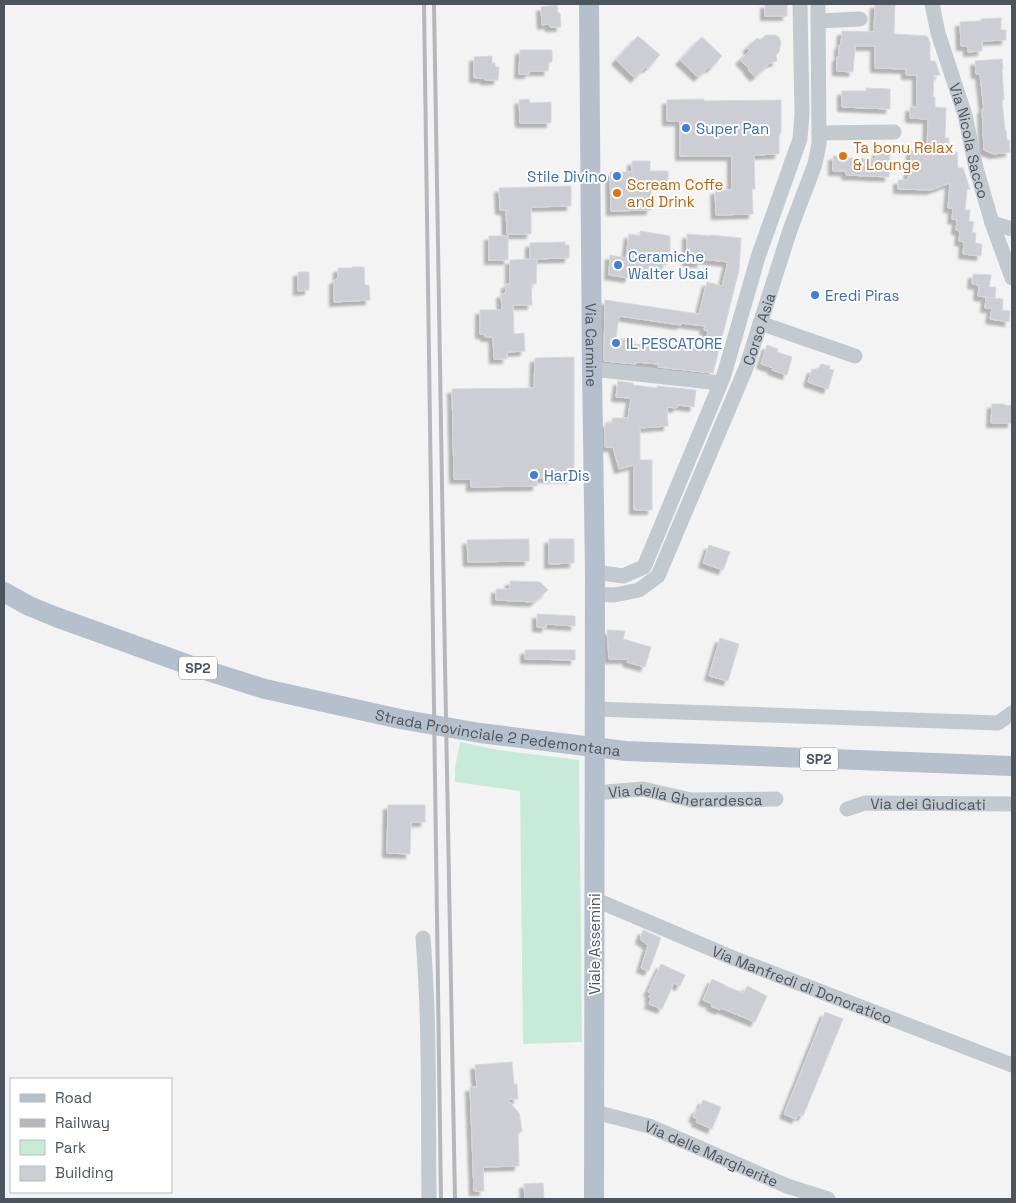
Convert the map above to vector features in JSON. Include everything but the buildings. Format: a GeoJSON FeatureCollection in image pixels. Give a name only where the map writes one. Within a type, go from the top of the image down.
{"type":"FeatureCollection","features":[{"type":"Feature","properties":{"kind":"main road","name":"Via Carmine"},"geometry":{"type":"LineString","coordinates":[[589,4],[595,688]]}},
{"type":"Feature","properties":{"kind":"main road","name":"Strada Provinciale 2 Pedemontana"},"geometry":{"type":"LineString","coordinates":[[4,592],[29,606],[56,617],[189,665],[265,689],[400,719],[480,733],[626,751],[1012,766]]}},
{"type":"Feature","properties":{"kind":"main road","name":"Viale Assemini"},"geometry":{"type":"LineString","coordinates":[[594,1199],[595,688]]}},
{"type":"Feature","properties":{"kind":"street","name":"Corso Asia"},"geometry":{"type":"LineString","coordinates":[[595,572],[623,576],[644,567],[720,383],[758,257],[800,139],[802,114],[800,4]]}},
{"type":"Feature","properties":{"kind":"street","name":"Corso Asia"},"geometry":{"type":"LineString","coordinates":[[595,594],[614,595],[639,590],[658,576],[746,368],[790,230],[815,164],[819,144],[818,4]]}},
{"type":"Feature","properties":{"kind":"street","name":"Via Nicola Sacco"},"geometry":{"type":"LineString","coordinates":[[932,4],[938,33],[965,114],[976,168],[992,223],[1012,278]]}},
{"type":"Feature","properties":{"kind":"street"},"geometry":{"type":"LineString","coordinates":[[818,20],[860,19]]}},
{"type":"Feature","properties":{"kind":"street"},"geometry":{"type":"LineString","coordinates":[[819,133],[894,132]]}},
{"type":"Feature","properties":{"kind":"street"},"geometry":{"type":"LineString","coordinates":[[771,223],[790,230]]}},
{"type":"Feature","properties":{"kind":"street"},"geometry":{"type":"LineString","coordinates":[[992,223],[1012,229]]}},
{"type":"Feature","properties":{"kind":"street"},"geometry":{"type":"LineString","coordinates":[[760,323],[855,356]]}},
{"type":"Feature","properties":{"kind":"street"},"geometry":{"type":"LineString","coordinates":[[592,368],[720,383]]}},
{"type":"Feature","properties":{"kind":"street"},"geometry":{"type":"LineString","coordinates":[[595,708],[1005,725],[1012,712]]}},
{"type":"Feature","properties":{"kind":"street","name":"Via della Gherardesca"},"geometry":{"type":"LineString","coordinates":[[595,793],[643,788],[691,800],[776,798]]}},
{"type":"Feature","properties":{"kind":"street","name":"Via dei Giudicati"},"geometry":{"type":"LineString","coordinates":[[847,809],[865,802],[1012,804]]}},
{"type":"Feature","properties":{"kind":"street","name":"Via Manfredi di Donoratico"},"geometry":{"type":"LineString","coordinates":[[594,899],[733,958],[1012,1065]]}},
{"type":"Feature","properties":{"kind":"street"},"geometry":{"type":"LineString","coordinates":[[422,938],[425,962],[427,1030],[429,1199]]}},
{"type":"Feature","properties":{"kind":"street","name":"Via delle Margherite"},"geometry":{"type":"LineString","coordinates":[[594,1112],[649,1126],[785,1193],[828,1199]]}},
{"type":"Feature","properties":{"kind":"green space"},"geometry":{"type":"Polygon","coordinates":[[[460,742],[498,750],[579,760],[582,1042],[523,1044],[520,791],[455,782],[455,768],[460,742]]]}},
{"type":"Feature","properties":{"kind":"railway"},"geometry":{"type":"LineString","coordinates":[[424,4],[441,1199]]}},
{"type":"Feature","properties":{"kind":"railway"},"geometry":{"type":"LineString","coordinates":[[434,4],[455,1199]]}},
{"type":"Feature","properties":{"kind":"place","name":"Super Pan"},"geometry":{"type":"Point","coordinates":[686,128]}},
{"type":"Feature","properties":{"kind":"place","name":"Ta bonu Relax & Lounge"},"geometry":{"type":"Point","coordinates":[843,156]}},
{"type":"Feature","properties":{"kind":"place","name":"Stile Divino"},"geometry":{"type":"Point","coordinates":[617,176]}},
{"type":"Feature","properties":{"kind":"place","name":"Scream Coffe and Drink"},"geometry":{"type":"Point","coordinates":[617,193]}},
{"type":"Feature","properties":{"kind":"place","name":"Ceramiche Walter Usai"},"geometry":{"type":"Point","coordinates":[618,265]}},
{"type":"Feature","properties":{"kind":"place","name":"Eredi Piras"},"geometry":{"type":"Point","coordinates":[815,295]}},
{"type":"Feature","properties":{"kind":"place","name":"IL PESCATORE"},"geometry":{"type":"Point","coordinates":[616,343]}},
{"type":"Feature","properties":{"kind":"place","name":"HarDis"},"geometry":{"type":"Point","coordinates":[534,475]}}]}
